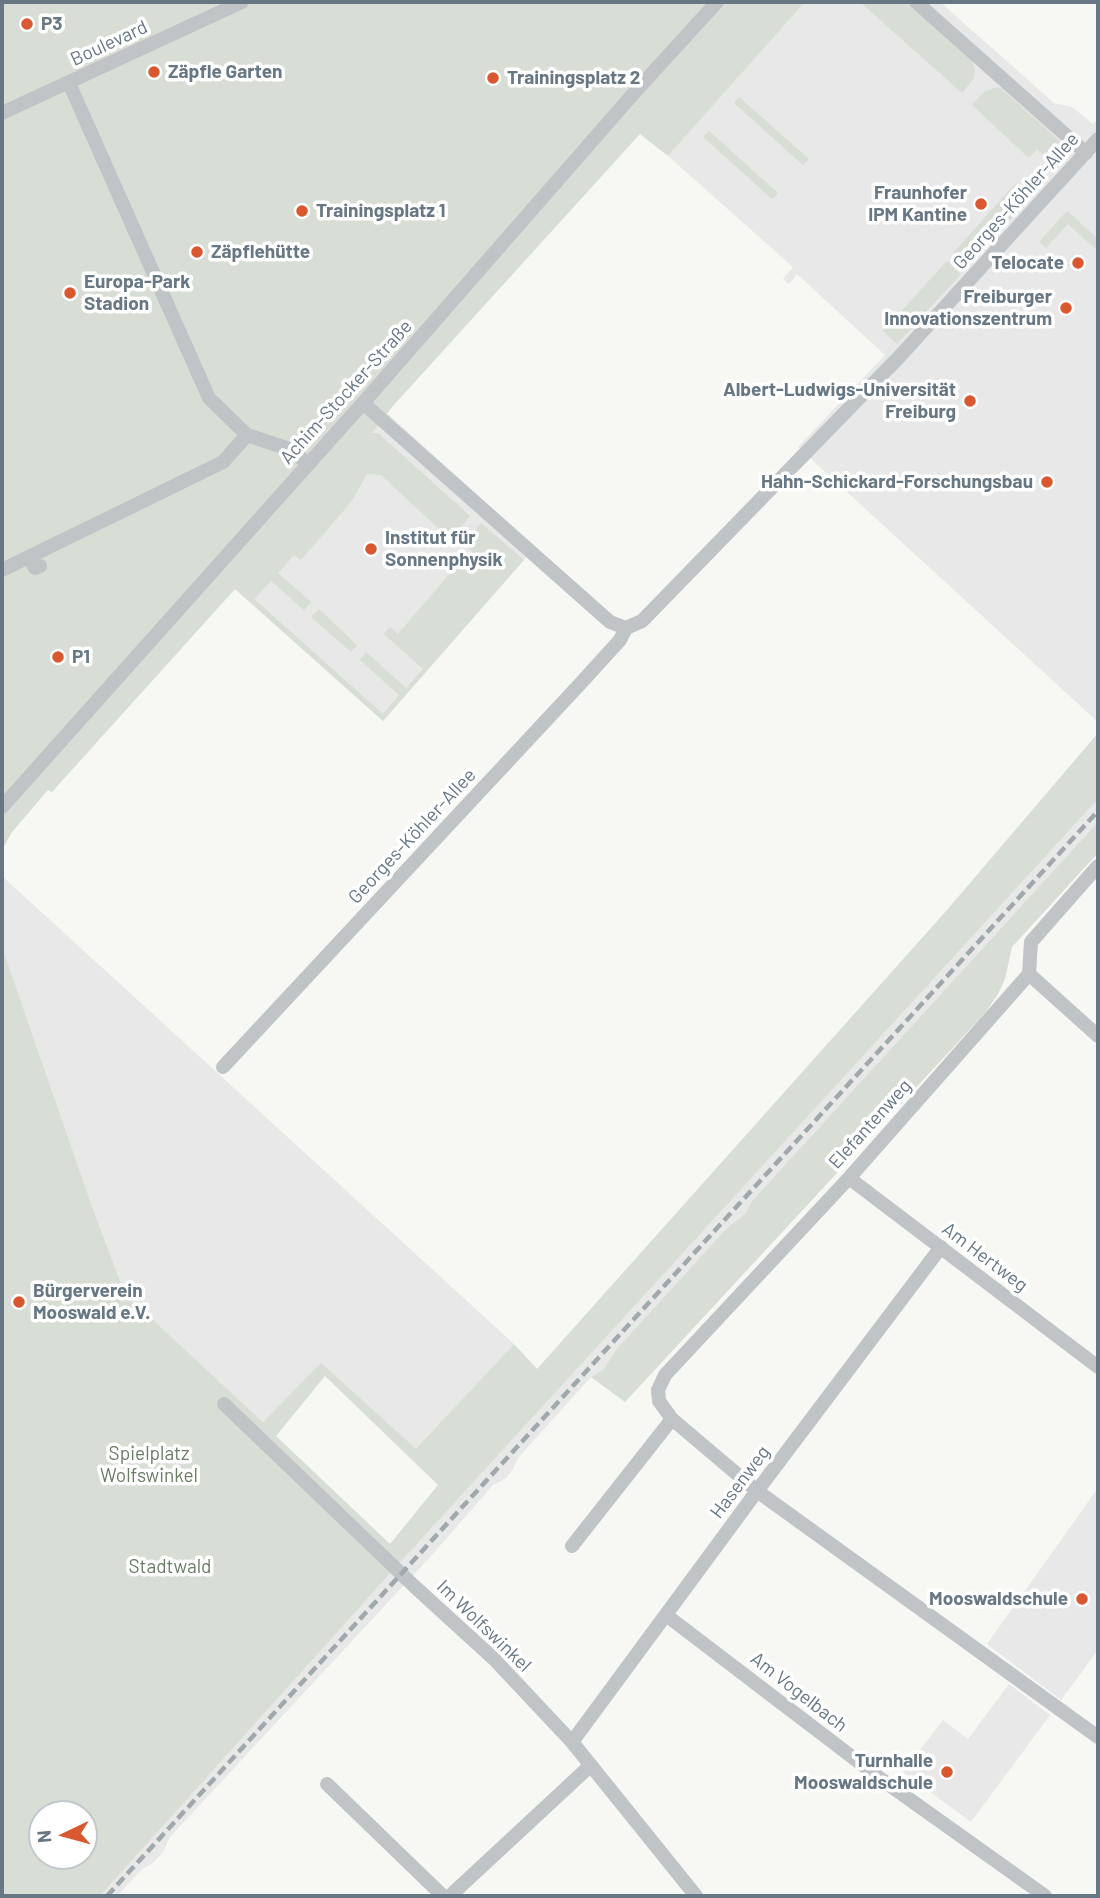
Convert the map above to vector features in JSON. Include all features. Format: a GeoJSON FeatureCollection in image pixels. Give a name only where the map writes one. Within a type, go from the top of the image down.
{"type":"FeatureCollection","features":[{"type":"Feature","properties":{"kind":"street","name":"Boulevard"},"geometry":{"type":"LineString","coordinates":[[2,113],[242,2]]}},
{"type":"Feature","properties":{"kind":"street","name":"Achim-Stocker-Straße"},"geometry":{"type":"LineString","coordinates":[[2,807],[717,2]]}},
{"type":"Feature","properties":{"kind":"street"},"geometry":{"type":"LineString","coordinates":[[916,2],[1086,153]]}},
{"type":"Feature","properties":{"kind":"street"},"geometry":{"type":"LineString","coordinates":[[69,83],[209,398],[247,435],[292,450],[307,464]]}},
{"type":"Feature","properties":{"kind":"street","name":"Georges-Köhler-Allee"},"geometry":{"type":"LineString","coordinates":[[223,1067],[580,684],[620,640],[626,628],[642,621],[900,356],[1098,139]]}},
{"type":"Feature","properties":{"kind":"street"},"geometry":{"type":"LineString","coordinates":[[363,403],[610,622],[626,628]]}},
{"type":"Feature","properties":{"kind":"street"},"geometry":{"type":"LineString","coordinates":[[2,570],[35,562],[223,462],[247,435]]}},
{"type":"Feature","properties":{"kind":"street"},"geometry":{"type":"LineString","coordinates":[[1098,866],[1031,942],[1029,974],[1098,1036]]}},
{"type":"Feature","properties":{"kind":"street","name":"Elefantenweg"},"geometry":{"type":"LineString","coordinates":[[672,1419],[659,1401],[658,1390],[664,1375],[849,1178],[1029,974]]}},
{"type":"Feature","properties":{"kind":"street","name":"Am Hertweg"},"geometry":{"type":"LineString","coordinates":[[849,1178],[1098,1367]]}},
{"type":"Feature","properties":{"kind":"street","name":"Hasenweg"},"geometry":{"type":"LineString","coordinates":[[572,1742],[941,1247]]}},
{"type":"Feature","properties":{"kind":"street","name":"Im Wolfswinkel"},"geometry":{"type":"LineString","coordinates":[[224,1404],[494,1659],[572,1742],[696,1896]]}},
{"type":"Feature","properties":{"kind":"street"},"geometry":{"type":"LineString","coordinates":[[572,1546],[672,1419],[757,1491],[1098,1737]]}},
{"type":"Feature","properties":{"kind":"street","name":"Am Vogelbach"},"geometry":{"type":"LineString","coordinates":[[666,1615],[881,1779],[1045,1896]]}},
{"type":"Feature","properties":{"kind":"street"},"geometry":{"type":"LineString","coordinates":[[450,1896],[591,1765]]}},
{"type":"Feature","properties":{"kind":"street"},"geometry":{"type":"LineString","coordinates":[[327,1784],[443,1896]]}},
{"type":"Feature","properties":{"kind":"shaded area","name":"Albert-Ludwigs-Universität Freiburg"},"geometry":{"type":"Polygon","coordinates":[[[805,2],[940,2],[1054,103],[1072,107],[1093,124],[1098,119],[1098,722],[798,447],[885,355],[797,274],[789,284],[783,279],[793,267],[668,156],[805,2]]]}},
{"type":"Feature","properties":{"kind":"shaded area"},"geometry":{"type":"Polygon","coordinates":[[[388,414],[535,547],[383,721],[235,589],[388,414]]]}},
{"type":"Feature","properties":{"kind":"shaded area"},"geometry":{"type":"Polygon","coordinates":[[[1098,799],[1098,822],[752,1201],[746,1213],[726,1229],[618,1349],[604,1369],[591,1377],[518,1458],[505,1479],[493,1485],[431,1556],[170,1837],[163,1852],[154,1862],[141,1870],[117,1896],[100,1896],[404,1558],[1098,799]]]}},
{"type":"Feature","properties":{"kind":"shaded area"},"geometry":{"type":"Polygon","coordinates":[[[3,877],[514,1344],[416,1450],[321,1364],[263,1422],[125,1294],[2,947],[3,877]]]}},
{"type":"Feature","properties":{"kind":"shaded area"},"geometry":{"type":"Polygon","coordinates":[[[1098,1488],[1098,1650],[1061,1700],[987,1644],[1098,1488]]]}},
{"type":"Feature","properties":{"kind":"shaded area"},"geometry":{"type":"Polygon","coordinates":[[[1009,1684],[1050,1715],[971,1822],[903,1772],[943,1720],[968,1739],[1009,1684]]]}},
{"type":"Feature","properties":{"kind":"green space"},"geometry":{"type":"Polygon","coordinates":[[[2,2],[805,2],[668,156],[640,134],[393,406],[372,433],[378,433],[470,516],[451,540],[381,475],[367,474],[351,502],[301,560],[294,555],[278,573],[311,602],[304,610],[271,581],[254,599],[383,714],[399,695],[360,660],[366,652],[406,688],[423,669],[384,634],[390,627],[398,634],[457,565],[459,566],[472,551],[463,544],[481,523],[524,560],[383,721],[235,589],[52,792],[48,790],[12,832],[2,850],[2,2]]]}},
{"type":"Feature","properties":{"kind":"green space"},"geometry":{"type":"Polygon","coordinates":[[[860,2],[905,2],[972,61],[974,78],[962,93],[860,2]]]}},
{"type":"Feature","properties":{"kind":"green space"},"geometry":{"type":"Polygon","coordinates":[[[997,87],[1063,144],[1066,151],[1064,160],[1057,167],[1037,149],[1029,158],[972,105],[984,92],[997,87]]]}},
{"type":"Feature","properties":{"kind":"green space"},"geometry":{"type":"Polygon","coordinates":[[[739,97],[809,159],[803,165],[734,103],[739,97]]]}},
{"type":"Feature","properties":{"kind":"green space"},"geometry":{"type":"Polygon","coordinates":[[[709,131],[778,193],[772,199],[703,137],[709,131]]]}},
{"type":"Feature","properties":{"kind":"green space"},"geometry":{"type":"Polygon","coordinates":[[[1015,184],[1031,197],[967,266],[953,253],[1015,184]]]}},
{"type":"Feature","properties":{"kind":"green space"},"geometry":{"type":"Polygon","coordinates":[[[1067,211],[1098,239],[1098,251],[1068,224],[1046,248],[1039,242],[1067,211]]]}},
{"type":"Feature","properties":{"kind":"green space"},"geometry":{"type":"Polygon","coordinates":[[[947,261],[961,274],[897,344],[883,331],[947,261]]]}},
{"type":"Feature","properties":{"kind":"green space"},"geometry":{"type":"Polygon","coordinates":[[[319,609],[357,645],[351,652],[311,617],[319,609]]]}},
{"type":"Feature","properties":{"kind":"green space","name":"Stadtwald"},"geometry":{"type":"Polygon","coordinates":[[[1098,733],[1098,799],[404,1558],[100,1896],[2,1896],[2,947],[125,1294],[263,1422],[321,1363],[416,1449],[514,1344],[537,1369],[947,910],[1098,733]],[[325,1376],[276,1436],[390,1544],[438,1485],[325,1376]]]}},
{"type":"Feature","properties":{"kind":"green space"},"geometry":{"type":"Polygon","coordinates":[[[1098,822],[1098,853],[1012,947],[1005,979],[985,1013],[625,1402],[591,1377],[604,1369],[617,1349],[726,1229],[746,1213],[752,1201],[1098,822]]]}},
{"type":"Feature","properties":{"kind":"railway"},"geometry":{"type":"LineString","coordinates":[[107,1896],[1098,811]]}},
{"type":"Feature","properties":{"kind":"place","name":"P3"},"geometry":{"type":"Point","coordinates":[27,24]}},
{"type":"Feature","properties":{"kind":"place","name":"Zäpfle Garten"},"geometry":{"type":"Point","coordinates":[154,72]}},
{"type":"Feature","properties":{"kind":"place","name":"Trainingsplatz 2"},"geometry":{"type":"Point","coordinates":[493,78]}},
{"type":"Feature","properties":{"kind":"place","name":"Fraunhofer IPM Kantine"},"geometry":{"type":"Point","coordinates":[981,204]}},
{"type":"Feature","properties":{"kind":"place","name":"Trainingsplatz 1"},"geometry":{"type":"Point","coordinates":[302,211]}},
{"type":"Feature","properties":{"kind":"place","name":"Zäpflehütte"},"geometry":{"type":"Point","coordinates":[197,252]}},
{"type":"Feature","properties":{"kind":"place","name":"Telocate"},"geometry":{"type":"Point","coordinates":[1078,263]}},
{"type":"Feature","properties":{"kind":"place","name":"Europa-Park Stadion"},"geometry":{"type":"Point","coordinates":[70,293]}},
{"type":"Feature","properties":{"kind":"place","name":"Freiburger Innovationszentrum"},"geometry":{"type":"Point","coordinates":[1066,308]}},
{"type":"Feature","properties":{"kind":"place","name":"Albert-Ludwigs-Universität Freiburg"},"geometry":{"type":"Point","coordinates":[970,401]}},
{"type":"Feature","properties":{"kind":"place","name":"Hahn-Schickard-Forschungsbau"},"geometry":{"type":"Point","coordinates":[1047,482]}},
{"type":"Feature","properties":{"kind":"place","name":"Institut für Sonnenphysik"},"geometry":{"type":"Point","coordinates":[371,549]}},
{"type":"Feature","properties":{"kind":"place","name":"P1"},"geometry":{"type":"Point","coordinates":[58,657]}},
{"type":"Feature","properties":{"kind":"place","name":"Bürgerverein Mooswald e.V."},"geometry":{"type":"Point","coordinates":[19,1302]}},
{"type":"Feature","properties":{"kind":"place","name":"Mooswaldschule"},"geometry":{"type":"Point","coordinates":[1082,1599]}},
{"type":"Feature","properties":{"kind":"place","name":"Turnhalle Mooswaldschule"},"geometry":{"type":"Point","coordinates":[947,1772]}},
{"type":"Feature","properties":{"kind":"park label","name":"Spielplatz Wolfswinkel"},"geometry":{"type":"Point","coordinates":[149,1465]}}]}
